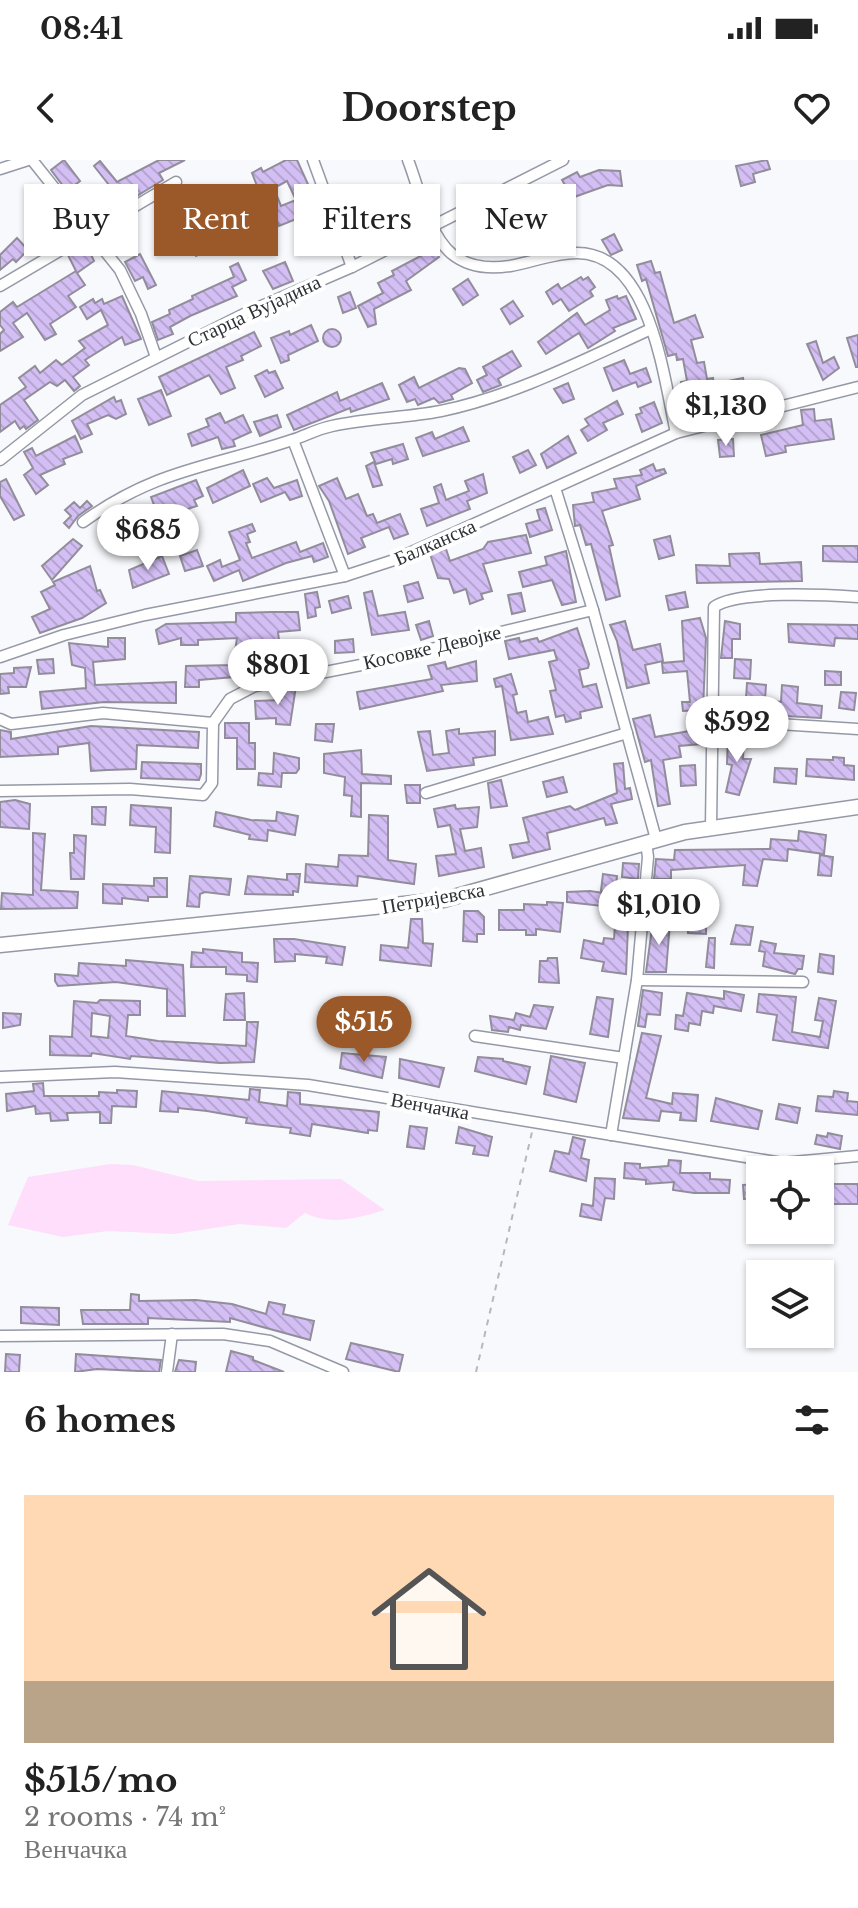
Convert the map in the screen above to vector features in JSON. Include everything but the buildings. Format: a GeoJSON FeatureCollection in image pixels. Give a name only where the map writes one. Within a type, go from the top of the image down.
{"type":"FeatureCollection","features":[{"type":"Feature","properties":{"kind":"main road","name":"Петријевска"},"geometry":{"type":"LineString","coordinates":[[0,945],[443,900],[711,827],[858,807]]}},
{"type":"Feature","properties":{"kind":"street"},"geometry":{"type":"LineString","coordinates":[[0,169],[30,160],[51,184]]}},
{"type":"Feature","properties":{"kind":"street"},"geometry":{"type":"LineString","coordinates":[[313,160],[352,267]]}},
{"type":"Feature","properties":{"kind":"street"},"geometry":{"type":"LineString","coordinates":[[408,160],[417,184]]}},
{"type":"Feature","properties":{"kind":"street","name":"Старца Вујадина"},"geometry":{"type":"LineString","coordinates":[[440,222],[563,160]]}},
{"type":"Feature","properties":{"kind":"street"},"geometry":{"type":"LineString","coordinates":[[138,206],[176,182]]}},
{"type":"Feature","properties":{"kind":"street"},"geometry":{"type":"LineString","coordinates":[[440,236],[451,253],[476,265],[495,268],[577,253],[601,259],[630,283],[651,329],[676,433]]}},
{"type":"Feature","properties":{"kind":"street"},"geometry":{"type":"LineString","coordinates":[[0,286],[54,256]]}},
{"type":"Feature","properties":{"kind":"street"},"geometry":{"type":"LineString","coordinates":[[110,256],[141,314],[156,357]]}},
{"type":"Feature","properties":{"kind":"street","name":"Старца Вујадина"},"geometry":{"type":"LineString","coordinates":[[0,460],[82,395],[156,357],[373,256]]}},
{"type":"Feature","properties":{"kind":"street"},"geometry":{"type":"LineString","coordinates":[[83,522],[146,483],[331,426],[440,411],[480,401],[561,370],[651,329]]}},
{"type":"Feature","properties":{"kind":"street","name":"Балканска"},"geometry":{"type":"LineString","coordinates":[[0,657],[64,635],[145,615],[345,576],[394,560],[676,433],[858,387]]}},
{"type":"Feature","properties":{"kind":"street"},"geometry":{"type":"LineString","coordinates":[[293,440],[345,576]]}},
{"type":"Feature","properties":{"kind":"street"},"geometry":{"type":"LineString","coordinates":[[555,488],[627,733],[651,841],[637,980],[611,1135]]}},
{"type":"Feature","properties":{"kind":"street"},"geometry":{"type":"LineString","coordinates":[[711,827],[715,720],[714,607],[740,599],[787,595],[858,597]]}},
{"type":"Feature","properties":{"kind":"street","name":"Косовке Девојке"},"geometry":{"type":"LineString","coordinates":[[213,723],[230,699],[255,686],[381,661],[593,610]]}},
{"type":"Feature","properties":{"kind":"street"},"geometry":{"type":"LineString","coordinates":[[0,719],[11,724],[103,713],[213,723],[212,786],[203,795],[130,789],[0,791]]}},
{"type":"Feature","properties":{"kind":"street"},"geometry":{"type":"LineString","coordinates":[[715,720],[858,729]]}},
{"type":"Feature","properties":{"kind":"street"},"geometry":{"type":"LineString","coordinates":[[426,793],[627,733]]}},
{"type":"Feature","properties":{"kind":"street"},"geometry":{"type":"LineString","coordinates":[[637,980],[803,982]]}},
{"type":"Feature","properties":{"kind":"street"},"geometry":{"type":"LineString","coordinates":[[475,1036],[624,1058]]}},
{"type":"Feature","properties":{"kind":"street","name":"Венчачка"},"geometry":{"type":"LineString","coordinates":[[0,1077],[115,1072],[308,1085],[782,1163],[858,1156]]}},
{"type":"Feature","properties":{"kind":"street"},"geometry":{"type":"LineString","coordinates":[[167,1372],[172,1334]]}},
{"type":"Feature","properties":{"kind":"street"},"geometry":{"type":"LineString","coordinates":[[0,1336],[223,1334],[270,1341],[343,1372]]}},
{"type":"Feature","properties":{"kind":"path"},"geometry":{"type":"LineString","coordinates":[[476,1372],[533,1124]]}},
{"type":"Feature","properties":{"kind":"shaded area"},"geometry":{"type":"Polygon","coordinates":[[[110,1164],[133,1165],[198,1181],[341,1179],[385,1210],[335,1220],[305,1213],[286,1228],[240,1224],[174,1234],[108,1231],[63,1237],[8,1225],[28,1177],[110,1164]]]}}]}
